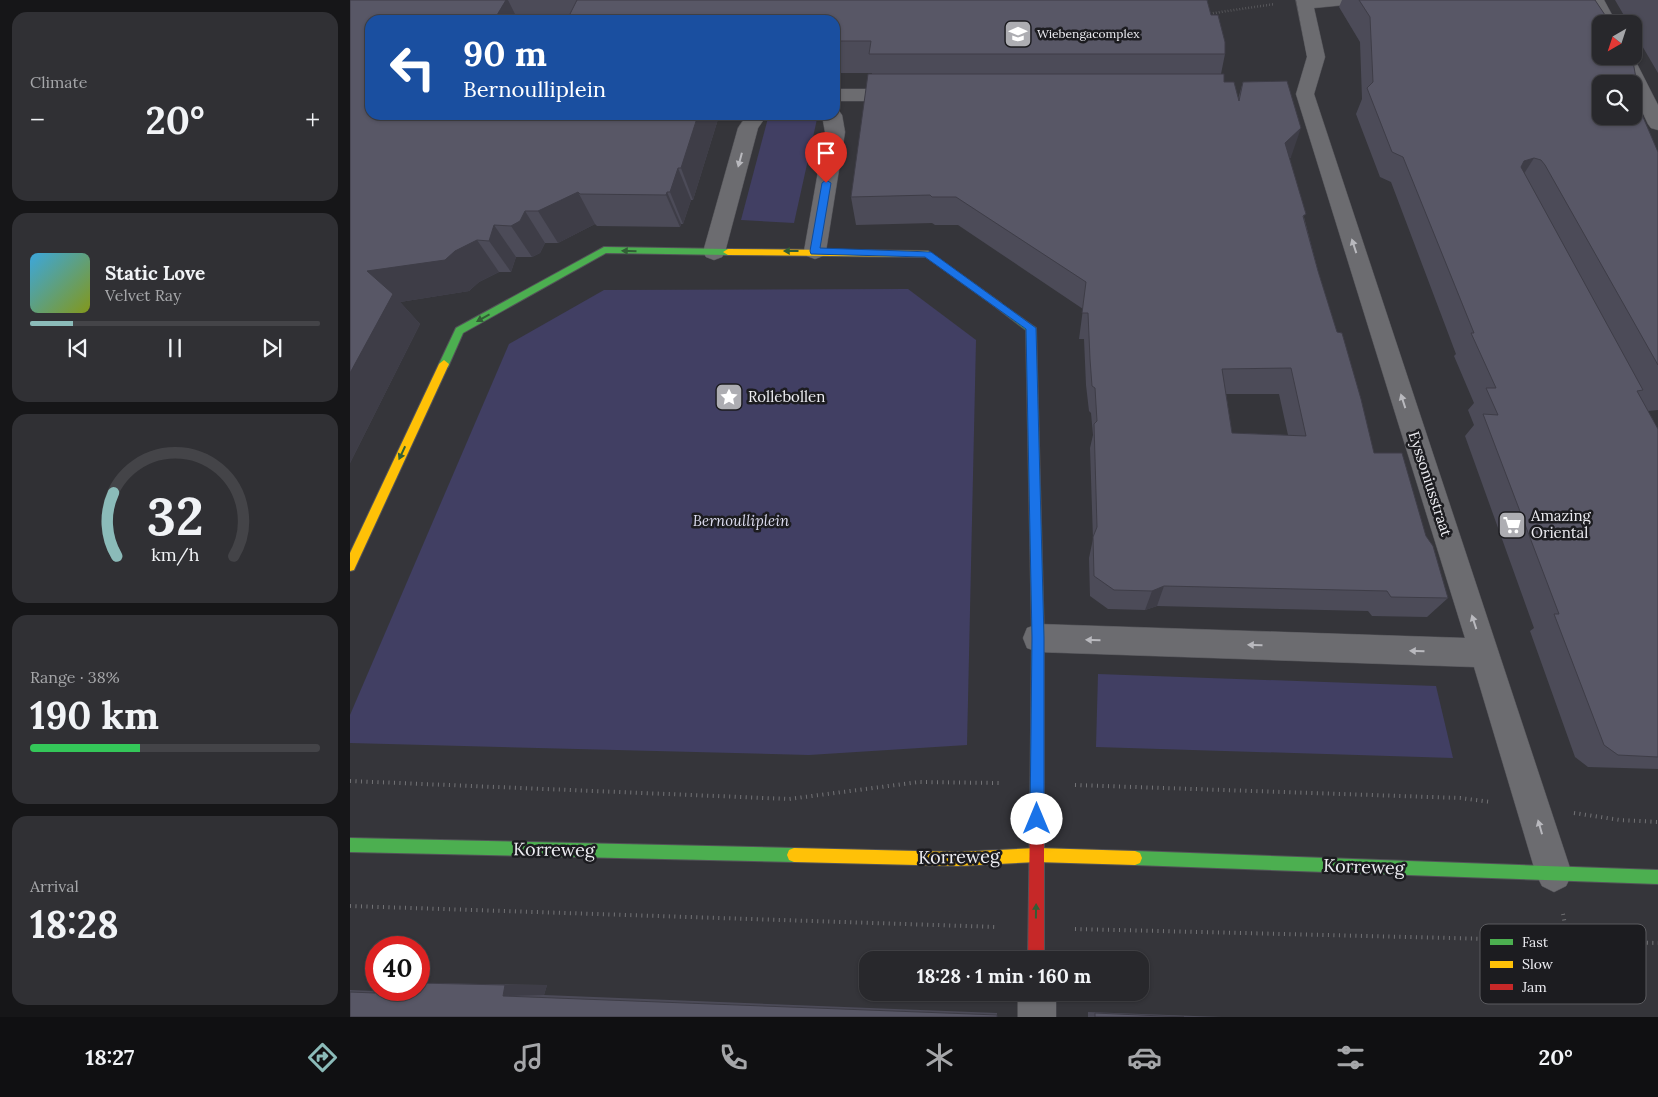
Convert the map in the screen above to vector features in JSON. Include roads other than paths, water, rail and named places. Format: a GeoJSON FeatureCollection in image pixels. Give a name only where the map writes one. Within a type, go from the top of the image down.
{"type":"FeatureCollection","features":[{"type":"Feature","properties":{"kind":"street"},"geometry":{"type":"LineString","coordinates":[[1305,1],[1349,0]]}},
{"type":"Feature","properties":{"kind":"street"},"geometry":{"type":"LineString","coordinates":[[1596,0],[1604,15]]}},
{"type":"Feature","properties":{"kind":"street","name":"Eyssoniusstraat"},"geometry":{"type":"LineString","coordinates":[[1305,1],[1316,56],[1295,94],[1484,653],[1554,874]]}},
{"type":"Feature","properties":{"kind":"street"},"geometry":{"type":"LineString","coordinates":[[1628,65],[1658,124]]}},
{"type":"Feature","properties":{"kind":"street"},"geometry":{"type":"LineString","coordinates":[[840,98],[916,95]]}},
{"type":"Feature","properties":{"kind":"street"},"geometry":{"type":"LineString","coordinates":[[714,252],[748,128],[754,120]]}},
{"type":"Feature","properties":{"kind":"street"},"geometry":{"type":"LineString","coordinates":[[815,251],[835,132],[833,120]]}},
{"type":"Feature","properties":{"kind":"street"},"geometry":{"type":"LineString","coordinates":[[350,566],[459,331],[604,250],[815,251],[928,254],[1031,328],[1038,638],[1036,951]]}},
{"type":"Feature","properties":{"kind":"street"},"geometry":{"type":"LineString","coordinates":[[1038,638],[1484,653]]}},
{"type":"Feature","properties":{"kind":"street","name":"Korreweg"},"geometry":{"type":"LineString","coordinates":[[350,845],[958,860],[1037,855],[1658,877]]}},
{"type":"Feature","properties":{"kind":"street"},"geometry":{"type":"LineString","coordinates":[[1036,1001],[1037,1017]]}},
{"type":"Feature","properties":{"kind":"place","name":"Wiebengacomplex"},"geometry":{"type":"Point","coordinates":[1018,34]}},
{"type":"Feature","properties":{"kind":"place","name":"Rollebollen"},"geometry":{"type":"Point","coordinates":[729,397]}},
{"type":"Feature","properties":{"kind":"place","name":"Amazing Oriental"},"geometry":{"type":"Point","coordinates":[1512,525]}},
{"type":"Feature","properties":{"kind":"park label","name":"Bernoulliplein"},"geometry":{"type":"Point","coordinates":[741,521]}}]}
